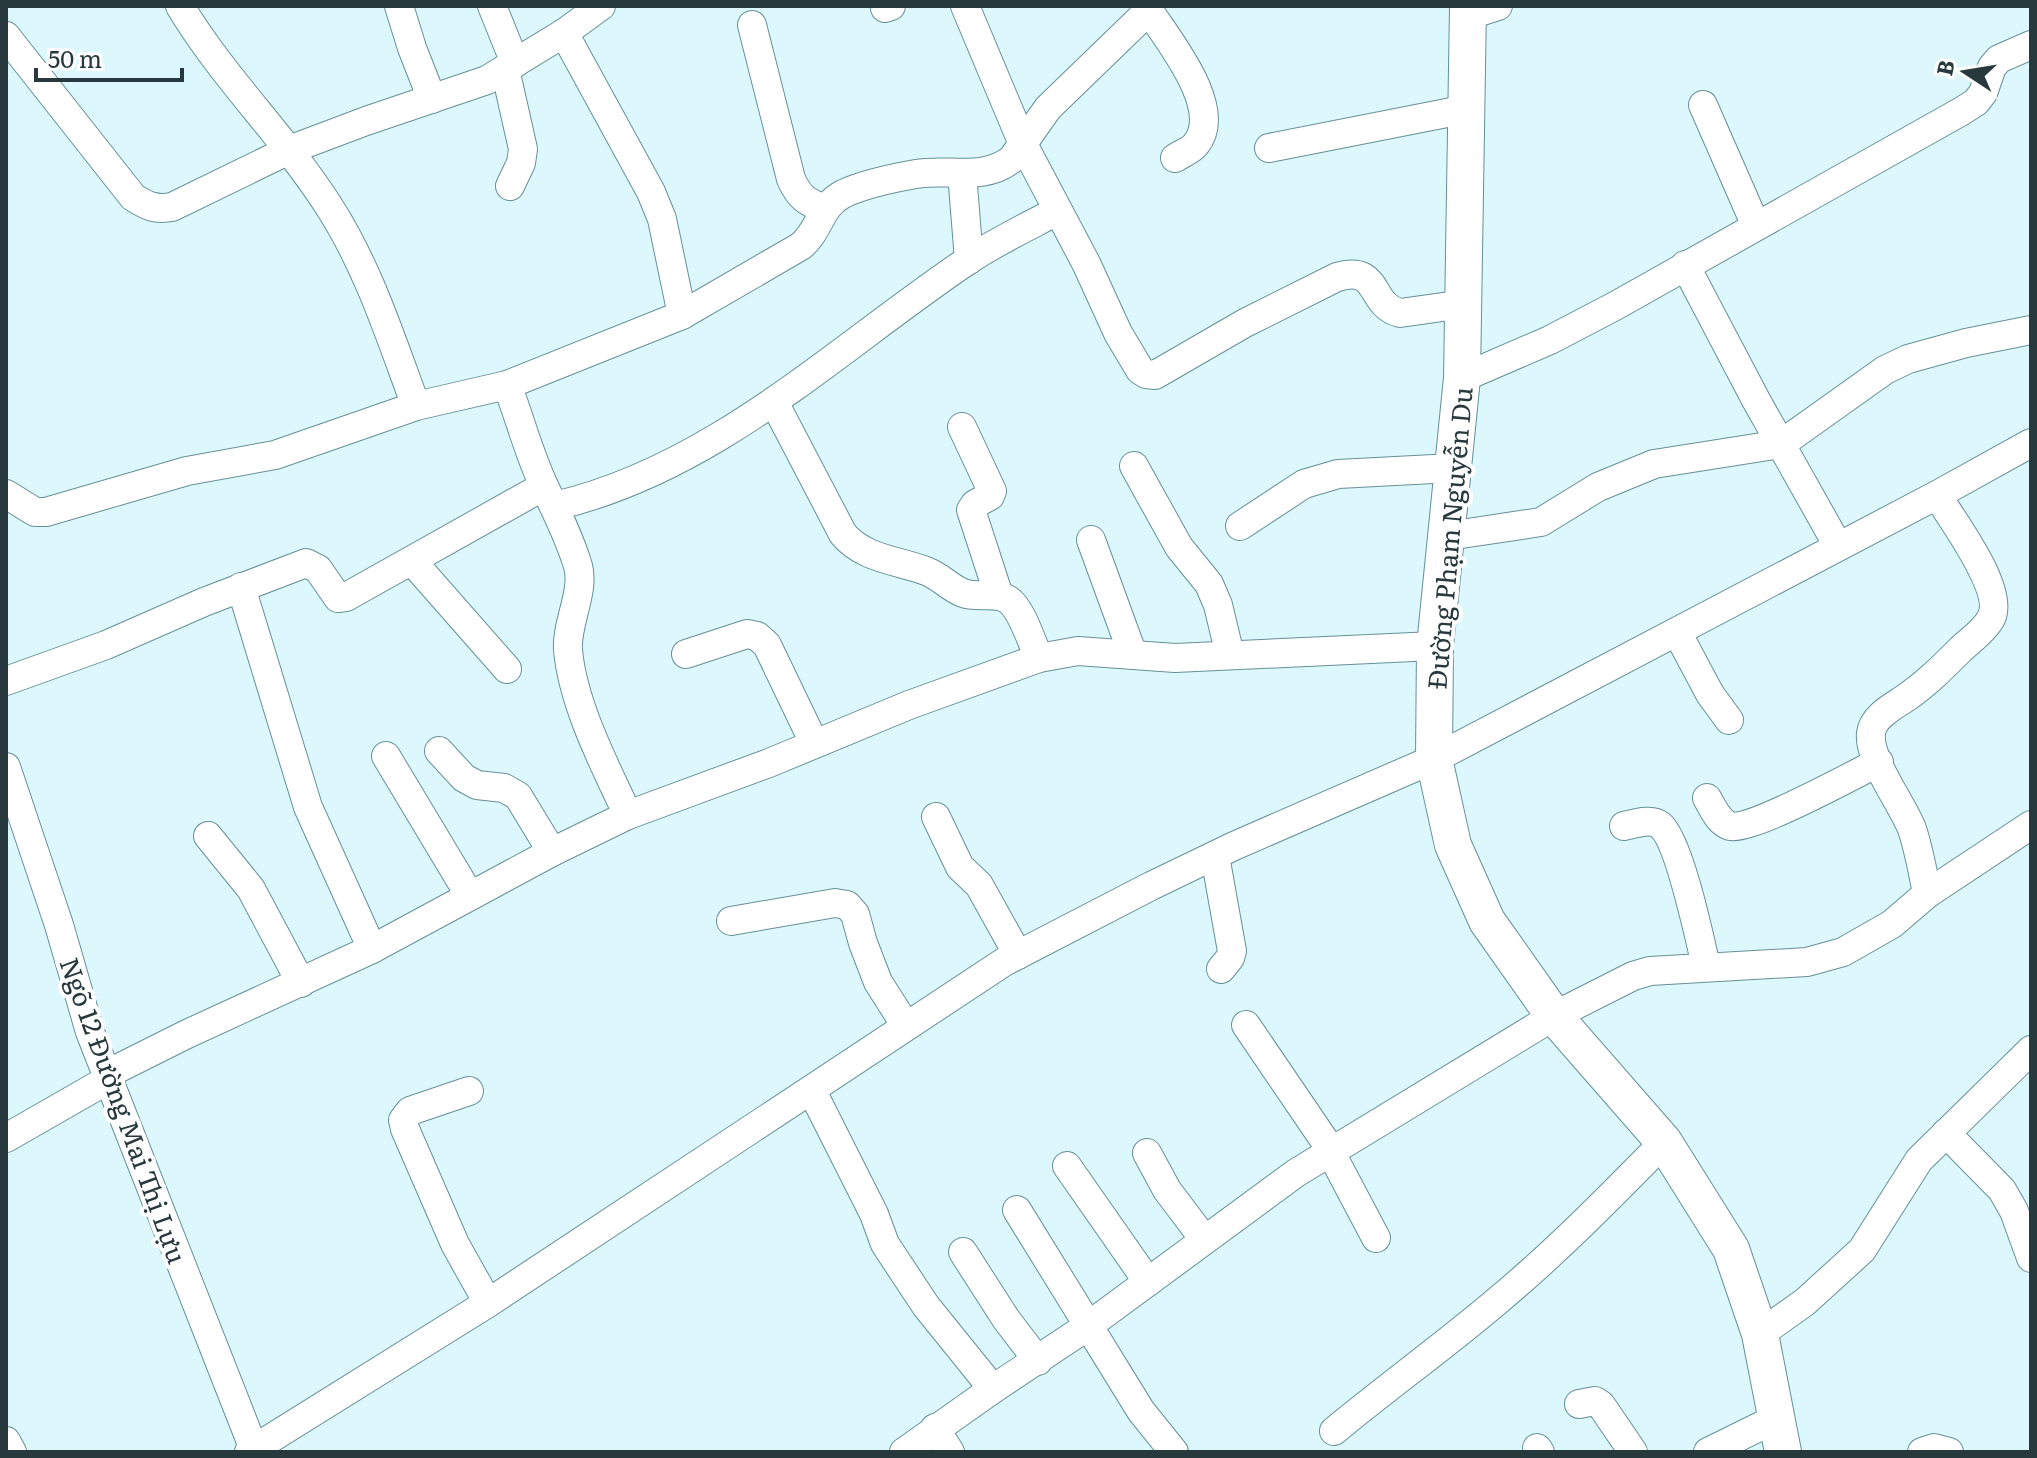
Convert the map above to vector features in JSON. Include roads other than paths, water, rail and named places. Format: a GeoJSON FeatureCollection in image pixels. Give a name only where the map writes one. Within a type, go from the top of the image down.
{"type":"FeatureCollection","features":[{"type":"Feature","properties":{"kind":"main road","name":"Đường Phạm Nguyễn Du"},"geometry":{"type":"LineString","coordinates":[[1478,9],[1467,109],[1462,378],[1435,646],[1434,759],[1453,845],[1487,921],[1554,1016],[1664,1142],[1731,1249],[1760,1334],[1779,1435]]}},
{"type":"Feature","properties":{"kind":"street"},"geometry":{"type":"LineString","coordinates":[[180,6],[215,58],[289,150],[331,209],[374,293],[416,406]]}},
{"type":"Feature","properties":{"kind":"street"},"geometry":{"type":"LineString","coordinates":[[399,6],[432,99]]}},
{"type":"Feature","properties":{"kind":"street"},"geometry":{"type":"LineString","coordinates":[[492,6],[510,66],[523,149],[521,163],[510,186]]}},
{"type":"Feature","properties":{"kind":"street"},"geometry":{"type":"LineString","coordinates":[[6,36],[133,197],[158,210],[172,207],[289,150],[487,80],[564,33],[601,6]]}},
{"type":"Feature","properties":{"kind":"street"},"geometry":{"type":"LineString","coordinates":[[965,6],[1023,144],[1118,333],[1140,370],[1150,376],[1245,323],[1351,273],[1360,274],[1370,282],[1385,307],[1391,311],[1400,313],[1464,304]]}},
{"type":"Feature","properties":{"kind":"street"},"geometry":{"type":"LineString","coordinates":[[6,494],[35,512],[46,512],[187,471],[286,452],[416,406],[507,385],[682,315],[801,246],[816,231],[825,209],[843,194],[917,174],[992,171],[1012,159],[1048,108],[1149,7],[1192,78],[1204,111],[1203,128],[1196,145],[1175,158]]}},
{"type":"Feature","properties":{"kind":"street"},"geometry":{"type":"LineString","coordinates":[[752,25],[791,179],[807,203],[825,209]]}},
{"type":"Feature","properties":{"kind":"street"},"geometry":{"type":"LineString","coordinates":[[564,33],[656,205],[671,256],[682,315]]}},
{"type":"Feature","properties":{"kind":"street"},"geometry":{"type":"LineString","coordinates":[[1462,378],[1550,340],[1962,111],[1983,93],[1992,67],[1999,59],[2031,45]]}},
{"type":"Feature","properties":{"kind":"street"},"geometry":{"type":"LineString","coordinates":[[1703,105],[1756,226]]}},
{"type":"Feature","properties":{"kind":"street"},"geometry":{"type":"LineString","coordinates":[[1269,148],[1467,109]]}},
{"type":"Feature","properties":{"kind":"street"},"geometry":{"type":"LineString","coordinates":[[962,173],[969,260]]}},
{"type":"Feature","properties":{"kind":"street"},"geometry":{"type":"LineString","coordinates":[[6,681],[106,645],[241,587],[306,563],[318,569],[334,595],[342,598],[549,496],[592,497],[631,483],[774,402],[969,260],[1057,211]]}},
{"type":"Feature","properties":{"kind":"street"},"geometry":{"type":"LineString","coordinates":[[1685,265],[1838,546]]}},
{"type":"Feature","properties":{"kind":"street"},"geometry":{"type":"LineString","coordinates":[[1448,536],[1541,522],[1598,487],[1654,464],[1781,444],[1885,370],[1908,359],[2031,330]]}},
{"type":"Feature","properties":{"kind":"street"},"geometry":{"type":"LineString","coordinates":[[507,385],[579,569],[569,624],[568,650],[575,684],[604,763],[628,815]]}},
{"type":"Feature","properties":{"kind":"street"},"geometry":{"type":"LineString","coordinates":[[774,402],[843,534],[853,546],[927,571],[962,593],[999,596],[1009,600],[1039,658]]}},
{"type":"Feature","properties":{"kind":"street"},"geometry":{"type":"LineString","coordinates":[[962,427],[992,491],[971,510],[999,596]]}},
{"type":"Feature","properties":{"kind":"street"},"geometry":{"type":"LineString","coordinates":[[252,1451],[488,1303],[1018,955],[1215,856],[1434,759],[2031,443]]}},
{"type":"Feature","properties":{"kind":"street"},"geometry":{"type":"LineString","coordinates":[[1134,466],[1179,547],[1209,584],[1218,605],[1230,655]]}},
{"type":"Feature","properties":{"kind":"street"},"geometry":{"type":"LineString","coordinates":[[1240,526],[1304,484],[1338,474],[1453,468]]}},
{"type":"Feature","properties":{"kind":"street"},"geometry":{"type":"LineString","coordinates":[[1927,894],[1911,827],[1879,762],[1871,736],[1877,720],[1920,689],[1990,621],[1995,599],[1937,495]]}},
{"type":"Feature","properties":{"kind":"street"},"geometry":{"type":"LineString","coordinates":[[1091,540],[1133,655]]}},
{"type":"Feature","properties":{"kind":"street"},"geometry":{"type":"LineString","coordinates":[[412,561],[507,669]]}},
{"type":"Feature","properties":{"kind":"street"},"geometry":{"type":"LineString","coordinates":[[241,587],[308,807],[372,949]]}},
{"type":"Feature","properties":{"kind":"street"},"geometry":{"type":"LineString","coordinates":[[1677,632],[1710,694],[1729,720]]}},
{"type":"Feature","properties":{"kind":"street"},"geometry":{"type":"LineString","coordinates":[[686,654],[747,634],[757,636],[767,645],[814,743]]}},
{"type":"Feature","properties":{"kind":"street"},"geometry":{"type":"LineString","coordinates":[[6,1138],[187,1034],[372,949],[552,852],[628,815],[1039,658],[1078,651],[1175,658],[1435,646]]}},
{"type":"Feature","properties":{"kind":"street"},"geometry":{"type":"LineString","coordinates":[[439,751],[464,778],[477,785],[504,788],[518,796],[552,852]]}},
{"type":"Feature","properties":{"kind":"street"},"geometry":{"type":"LineString","coordinates":[[386,756],[470,896]]}},
{"type":"Feature","properties":{"kind":"street"},"geometry":{"type":"LineString","coordinates":[[1707,798],[1719,819],[1736,826],[1790,806],[1879,762]]}},
{"type":"Feature","properties":{"kind":"street","name":"Ngõ 12 Đường Mai Thị Lựu"},"geometry":{"type":"LineString","coordinates":[[6,767],[59,925],[90,1032],[252,1451]]}},
{"type":"Feature","properties":{"kind":"street"},"geometry":{"type":"LineString","coordinates":[[936,817],[960,867],[979,885],[1018,955]]}},
{"type":"Feature","properties":{"kind":"street"},"geometry":{"type":"LineString","coordinates":[[1624,826],[1652,822],[1661,825],[1692,902],[1706,966]]}},
{"type":"Feature","properties":{"kind":"street"},"geometry":{"type":"LineString","coordinates":[[904,1452],[943,1440],[993,1389],[1088,1326],[1296,1173],[1554,1016],[1642,973],[1706,966],[1807,962],[1834,955],[1892,924],[1927,894],[2031,825]]}},
{"type":"Feature","properties":{"kind":"street"},"geometry":{"type":"LineString","coordinates":[[208,836],[251,889],[301,983]]}},
{"type":"Feature","properties":{"kind":"street"},"geometry":{"type":"LineString","coordinates":[[1215,856],[1232,951],[1221,969]]}},
{"type":"Feature","properties":{"kind":"street"},"geometry":{"type":"LineString","coordinates":[[731,921],[835,903],[847,905],[855,914],[878,982],[906,1026]]}},
{"type":"Feature","properties":{"kind":"street"},"geometry":{"type":"LineString","coordinates":[[1246,1025],[1330,1151],[1376,1238]]}},
{"type":"Feature","properties":{"kind":"street"},"geometry":{"type":"LineString","coordinates":[[1760,1334],[1805,1302],[1862,1250],[1919,1160],[2031,1050]]}},
{"type":"Feature","properties":{"kind":"street"},"geometry":{"type":"LineString","coordinates":[[469,1091],[410,1111],[403,1120],[455,1244],[488,1303]]}},
{"type":"Feature","properties":{"kind":"street"},"geometry":{"type":"LineString","coordinates":[[812,1091],[874,1214],[885,1244],[926,1306],[993,1389]]}},
{"type":"Feature","properties":{"kind":"street"},"geometry":{"type":"LineString","coordinates":[[1946,1133],[2002,1190],[2014,1211],[2031,1258]]}},
{"type":"Feature","properties":{"kind":"street"},"geometry":{"type":"LineString","coordinates":[[1334,1431],[1496,1302],[1664,1142]]}},
{"type":"Feature","properties":{"kind":"street"},"geometry":{"type":"LineString","coordinates":[[1147,1153],[1167,1190],[1204,1239]]}},
{"type":"Feature","properties":{"kind":"street"},"geometry":{"type":"LineString","coordinates":[[1067,1166],[1148,1282]]}},
{"type":"Feature","properties":{"kind":"street"},"geometry":{"type":"LineString","coordinates":[[1017,1210],[1141,1411],[1174,1452]]}},
{"type":"Feature","properties":{"kind":"street"},"geometry":{"type":"LineString","coordinates":[[963,1252],[1006,1319],[1038,1361]]}},
{"type":"Feature","properties":{"kind":"street"},"geometry":{"type":"LineString","coordinates":[[1579,1404],[1595,1401],[1601,1405],[1633,1452]]}},
{"type":"Feature","properties":{"kind":"street"},"geometry":{"type":"LineString","coordinates":[[1708,1452],[1779,1435]]}},
{"type":"Feature","properties":{"kind":"street"},"geometry":{"type":"LineString","coordinates":[[6,1441],[12,1452]]}},
{"type":"Feature","properties":{"kind":"street"},"geometry":{"type":"LineString","coordinates":[[1922,1452],[1934,1448],[1949,1452]]}}]}
